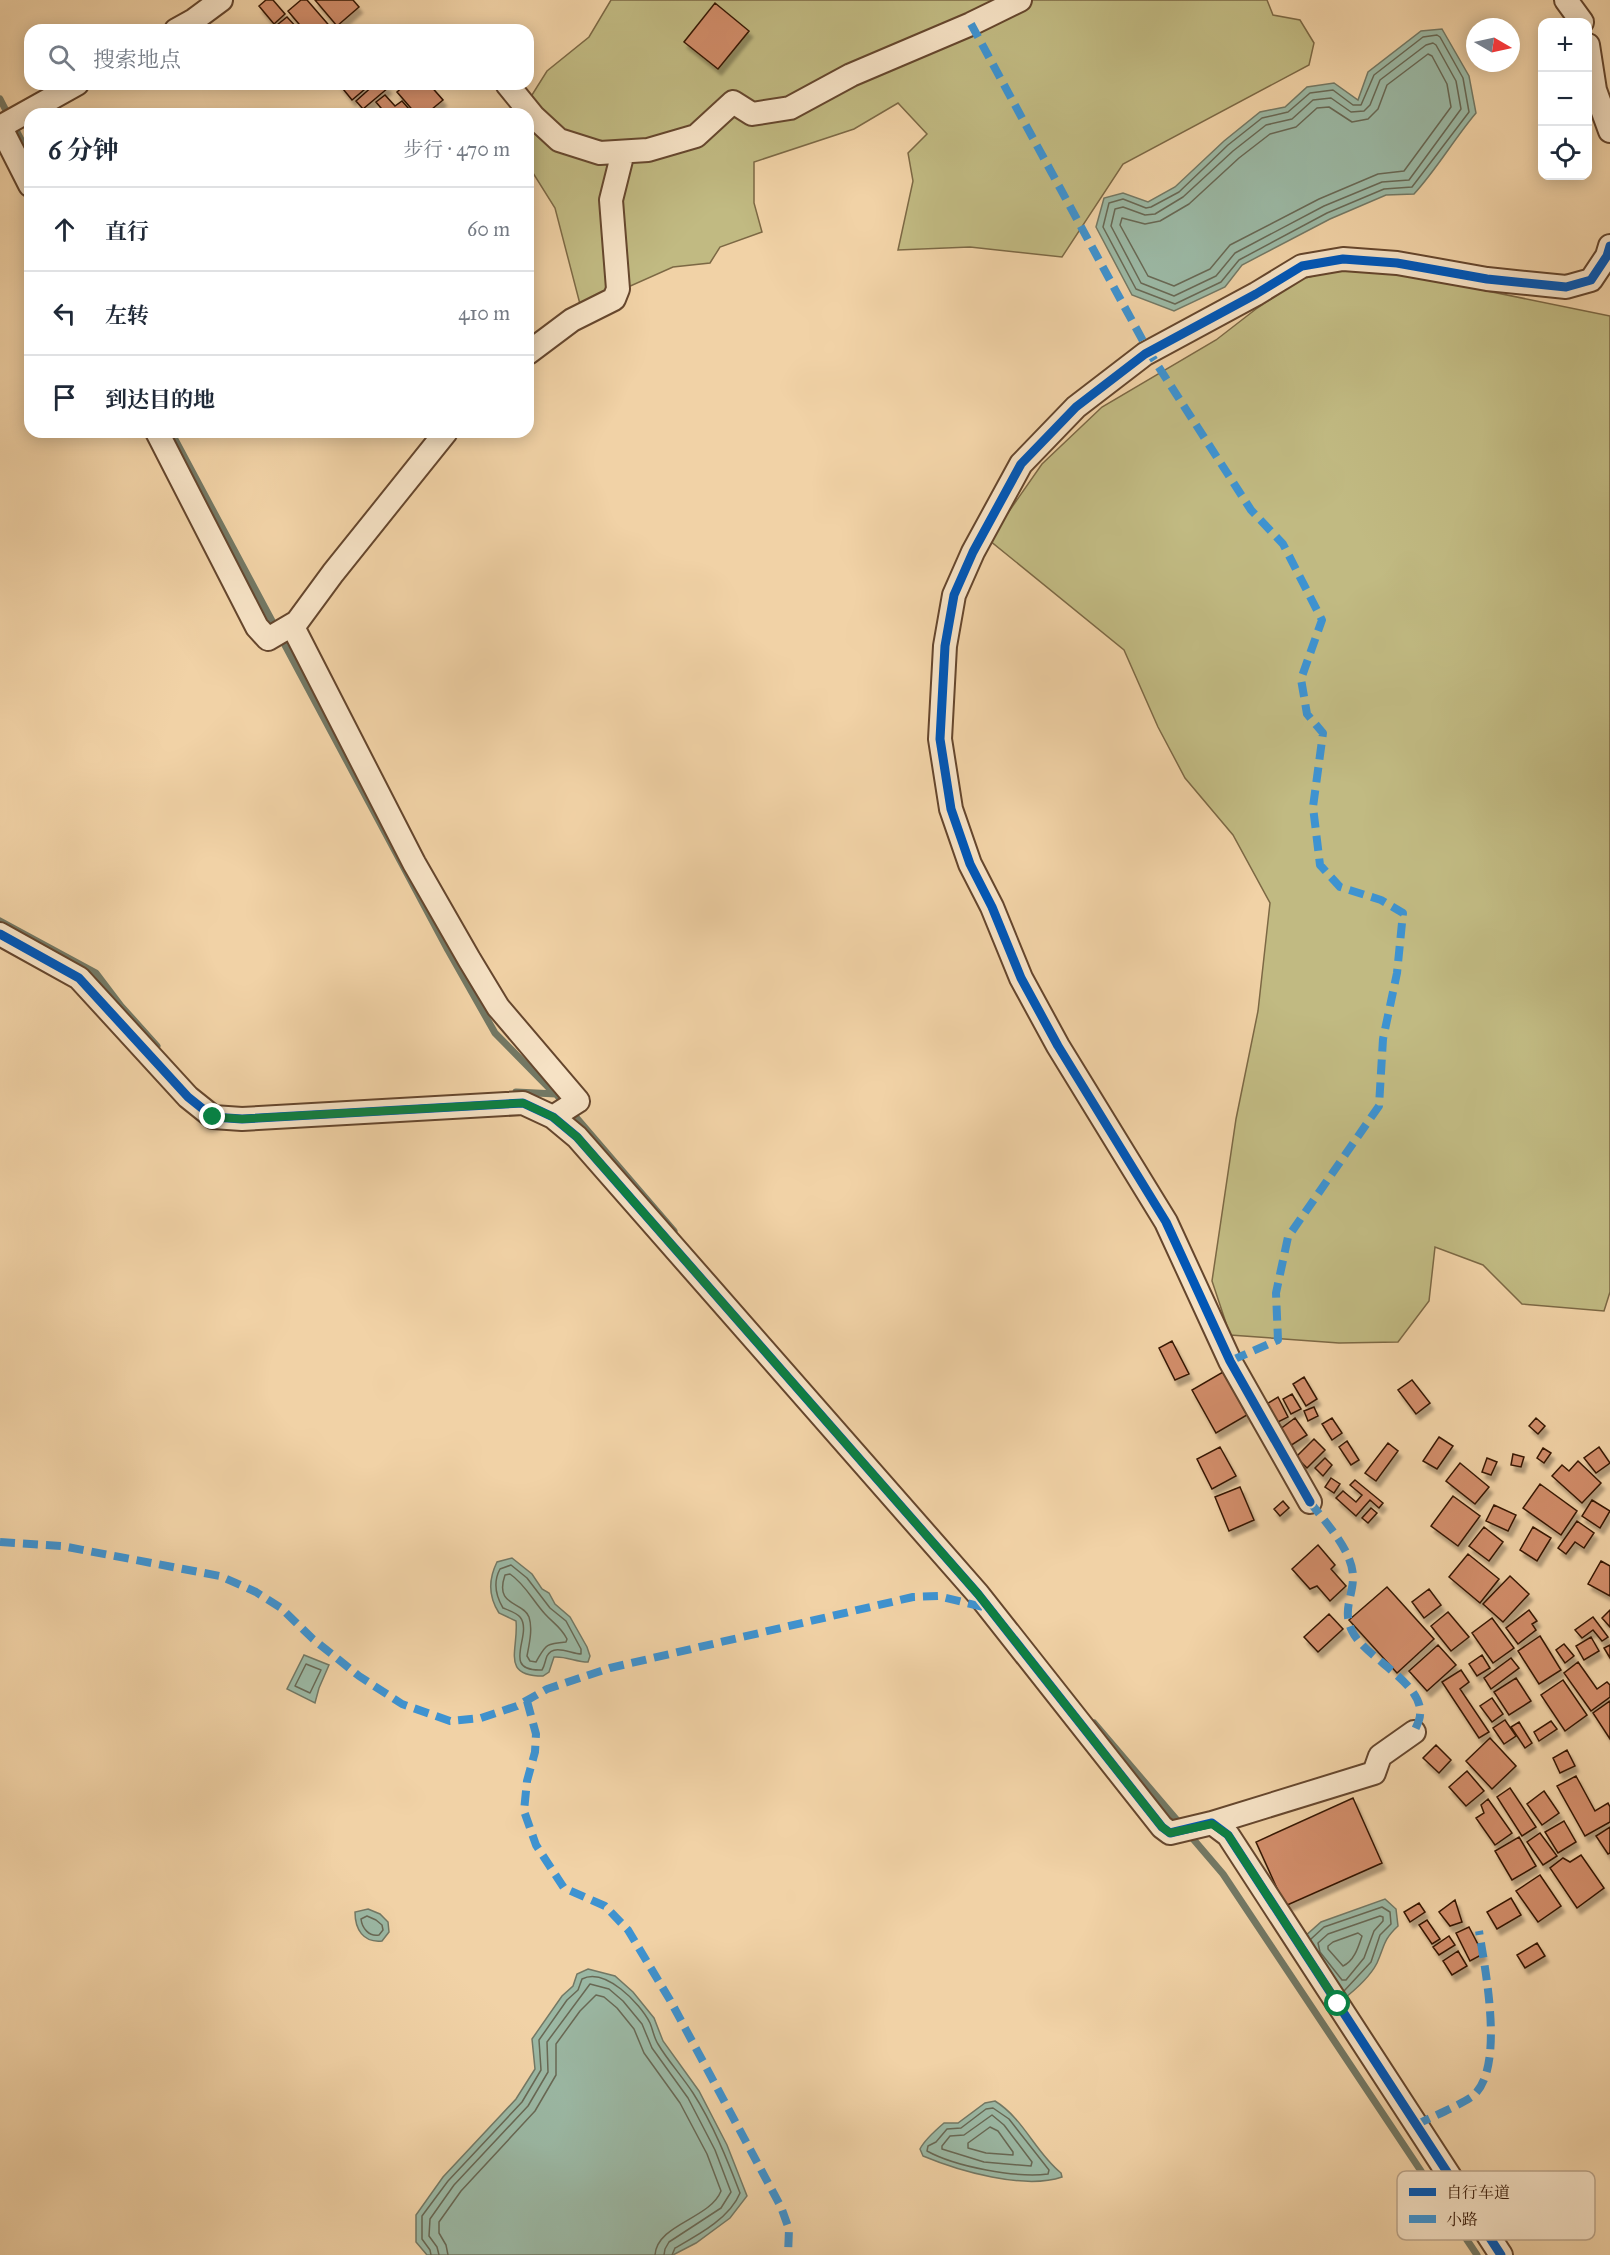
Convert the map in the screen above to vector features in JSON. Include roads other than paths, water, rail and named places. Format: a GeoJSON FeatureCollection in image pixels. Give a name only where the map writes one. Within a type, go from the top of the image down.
{"type":"FeatureCollection","features":[{"type":"Feature","properties":{"kind":"street"},"geometry":{"type":"LineString","coordinates":[[187,24],[221,0]]}},
{"type":"Feature","properties":{"kind":"street"},"geometry":{"type":"LineString","coordinates":[[534,117],[559,140],[600,153],[648,150],[696,136],[733,102],[752,114],[790,108],[851,75],[1020,0]]}},
{"type":"Feature","properties":{"kind":"street"},"geometry":{"type":"LineString","coordinates":[[1566,0],[1578,18]]}},
{"type":"Feature","properties":{"kind":"street"},"geometry":{"type":"LineString","coordinates":[[1592,72],[1595,90],[1610,131]]}},
{"type":"Feature","properties":{"kind":"street"},"geometry":{"type":"LineString","coordinates":[[33,108],[66,90]]}},
{"type":"Feature","properties":{"kind":"street"},"geometry":{"type":"LineString","coordinates":[[512,90],[526,108]]}},
{"type":"Feature","properties":{"kind":"street"},"geometry":{"type":"LineString","coordinates":[[24,113],[0,126],[24,173]]}},
{"type":"Feature","properties":{"kind":"street"},"geometry":{"type":"LineString","coordinates":[[534,348],[572,320],[614,299],[618,289],[611,200],[623,152]]}},
{"type":"Feature","properties":{"kind":"street"},"geometry":{"type":"LineString","coordinates":[[1310,1502],[1230,1361],[1166,1222],[1058,1046],[1021,978],[992,908],[970,864],[951,809],[940,739],[945,646],[954,595],[973,552],[1021,464],[1076,407],[1145,354],[1256,294],[1302,266],[1343,259],[1397,263],[1486,279],[1566,287],[1591,280],[1607,256],[1610,246]]}},
{"type":"Feature","properties":{"kind":"street"},"geometry":{"type":"LineString","coordinates":[[160,438],[257,627],[282,630],[297,622],[333,573],[441,438]]}},
{"type":"Feature","properties":{"kind":"street"},"geometry":{"type":"LineString","coordinates":[[282,630],[498,1007],[578,1101],[556,1115]]}},
{"type":"Feature","properties":{"kind":"street"},"geometry":{"type":"LineString","coordinates":[[0,934],[79,978],[188,1097],[213,1117],[242,1119],[523,1103],[556,1115],[585,1145],[970,1585],[1162,1827],[1170,1833],[1194,1828],[1374,1773],[1380,1756],[1414,1732]]}},
{"type":"Feature","properties":{"kind":"street"},"geometry":{"type":"LineString","coordinates":[[1194,1828],[1228,1835],[1446,2171]]}},
{"type":"Feature","properties":{"kind":"street"},"geometry":{"type":"LineString","coordinates":[[1491,2240],[1501,2255]]}},
{"type":"Feature","properties":{"kind":"water"},"geometry":{"type":"Polygon","coordinates":[[[1442,29],[1469,76],[1476,113],[1414,194],[1386,195],[1330,219],[1242,265],[1225,287],[1174,311],[1132,295],[1096,227],[1104,198],[1123,193],[1148,202],[1175,187],[1224,141],[1260,112],[1285,107],[1307,87],[1334,83],[1358,100],[1368,72],[1421,31],[1442,29]]]}},
{"type":"Feature","properties":{"kind":"water"},"geometry":{"type":"Polygon","coordinates":[[[512,1558],[532,1574],[542,1589],[549,1593],[555,1604],[570,1617],[587,1647],[590,1656],[588,1662],[554,1657],[549,1672],[543,1676],[530,1675],[516,1666],[514,1659],[516,1621],[499,1613],[491,1594],[492,1575],[497,1562],[512,1558]]]}},
{"type":"Feature","properties":{"kind":"water"},"geometry":{"type":"Polygon","coordinates":[[[304,1655],[329,1665],[315,1703],[287,1689],[304,1655]]]}},
{"type":"Feature","properties":{"kind":"water"},"geometry":{"type":"Polygon","coordinates":[[[1385,1899],[1396,1909],[1398,1926],[1387,1939],[1370,1973],[1341,2001],[1303,1938],[1321,1922],[1385,1899]]]}},
{"type":"Feature","properties":{"kind":"water"},"geometry":{"type":"Polygon","coordinates":[[[368,1909],[380,1914],[388,1922],[389,1932],[382,1941],[370,1940],[361,1934],[355,1912],[368,1909]]]}},
{"type":"Feature","properties":{"kind":"water"},"geometry":{"type":"Polygon","coordinates":[[[588,1969],[615,1976],[633,1992],[654,2018],[663,2041],[699,2091],[727,2145],[747,2196],[730,2218],[696,2243],[673,2255],[427,2255],[416,2242],[416,2215],[443,2177],[516,2099],[535,2069],[532,2039],[562,1996],[573,1986],[577,1974],[588,1969]]]}},
{"type":"Feature","properties":{"kind":"water"},"geometry":{"type":"Polygon","coordinates":[[[995,2101],[1022,2126],[1062,2177],[1047,2180],[1011,2180],[973,2173],[923,2156],[920,2149],[944,2123],[958,2123],[985,2103],[995,2101]]]}},
{"type":"Feature","properties":{"kind":"waterway"},"geometry":{"type":"LineString","coordinates":[[0,99],[24,145]]}},
{"type":"Feature","properties":{"kind":"waterway"},"geometry":{"type":"LineString","coordinates":[[174,438],[448,950],[495,1033],[555,1094]]}},
{"type":"Feature","properties":{"kind":"waterway"},"geometry":{"type":"LineString","coordinates":[[0,921],[96,973],[121,1006],[157,1046]]}},
{"type":"Feature","properties":{"kind":"waterway"},"geometry":{"type":"LineString","coordinates":[[516,1092],[556,1094],[674,1231]]}},
{"type":"Feature","properties":{"kind":"waterway"},"geometry":{"type":"LineString","coordinates":[[1094,1723],[1223,1874],[1421,2171]]}},
{"type":"Feature","properties":{"kind":"waterway"},"geometry":{"type":"LineString","coordinates":[[1467,2240],[1477,2255]]}}]}
